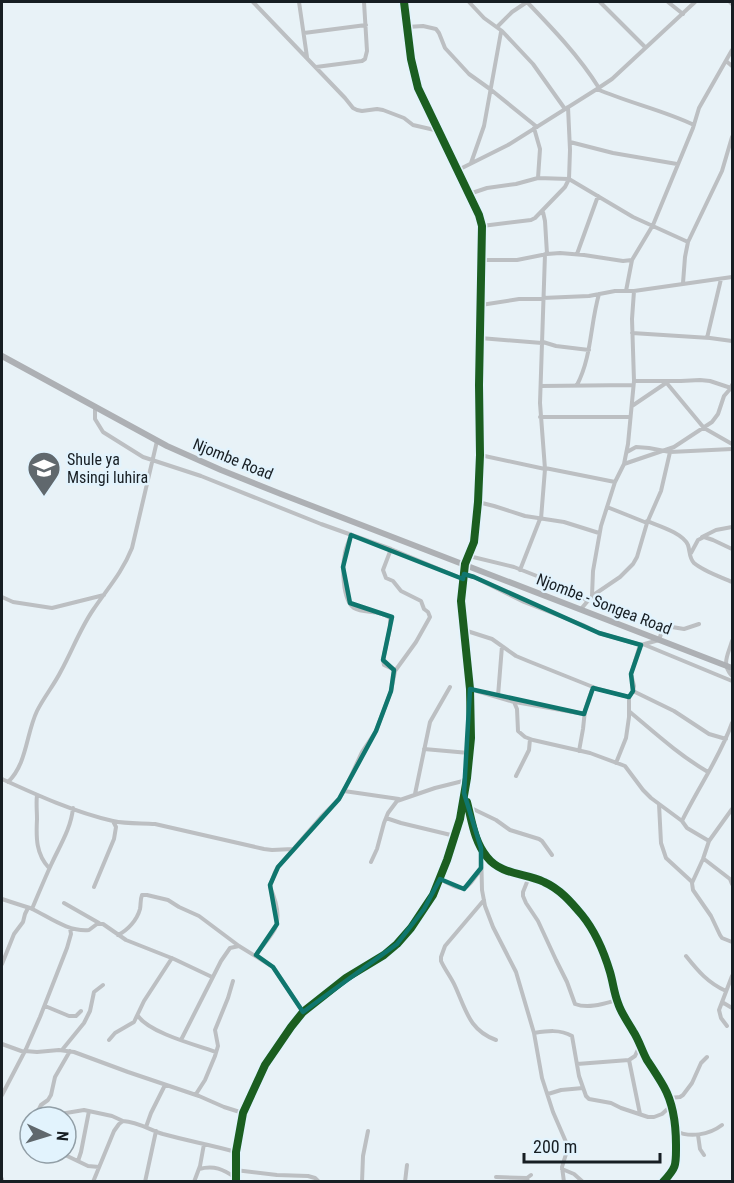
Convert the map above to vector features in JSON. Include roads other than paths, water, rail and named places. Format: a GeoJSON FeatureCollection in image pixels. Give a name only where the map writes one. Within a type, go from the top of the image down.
{"type":"FeatureCollection","features":[{"type":"Feature","properties":{"kind":"highway","name":"Njombe Road"},"geometry":{"type":"LineString","coordinates":[[2,356],[190,457],[465,564]]}},
{"type":"Feature","properties":{"kind":"highway","name":"Njombe - Songea Road"},"geometry":{"type":"LineString","coordinates":[[465,564],[732,668]]}},
{"type":"Feature","properties":{"kind":"street"},"geometry":{"type":"LineString","coordinates":[[253,2],[352,108],[362,111],[383,110],[404,118],[413,125],[439,131]]}},
{"type":"Feature","properties":{"kind":"street"},"geometry":{"type":"LineString","coordinates":[[299,2],[307,58]]}},
{"type":"Feature","properties":{"kind":"street"},"geometry":{"type":"LineString","coordinates":[[316,67],[365,59],[367,51],[364,2]]}},
{"type":"Feature","properties":{"kind":"street"},"geometry":{"type":"LineString","coordinates":[[236,1180],[236,1152],[243,1113],[265,1065],[285,1034],[303,1012],[346,978],[384,955],[411,928],[440,879],[460,819],[467,780],[471,718],[461,601],[465,564],[474,542],[478,502],[482,226],[479,215],[418,88],[411,59],[404,2]]}},
{"type":"Feature","properties":{"kind":"street"},"geometry":{"type":"LineString","coordinates":[[469,2],[484,18],[502,31],[539,71],[567,108],[570,142],[569,179],[565,187],[535,218],[482,226]]}},
{"type":"Feature","properties":{"kind":"street"},"geometry":{"type":"LineString","coordinates":[[514,2],[515,10]]}},
{"type":"Feature","properties":{"kind":"street"},"geometry":{"type":"LineString","coordinates":[[496,27],[527,2],[559,35],[589,72],[598,89],[621,100],[694,125]]}},
{"type":"Feature","properties":{"kind":"street"},"geometry":{"type":"LineString","coordinates":[[600,2],[645,47]]}},
{"type":"Feature","properties":{"kind":"street"},"geometry":{"type":"LineString","coordinates":[[668,2],[683,14]]}},
{"type":"Feature","properties":{"kind":"street"},"geometry":{"type":"LineString","coordinates":[[458,171],[508,145],[598,89],[695,2]]}},
{"type":"Feature","properties":{"kind":"street"},"geometry":{"type":"LineString","coordinates":[[304,33],[366,25]]}},
{"type":"Feature","properties":{"kind":"street"},"geometry":{"type":"LineString","coordinates":[[407,27],[423,26],[436,29],[445,48],[473,78],[490,89],[536,128],[540,149],[538,178]]}},
{"type":"Feature","properties":{"kind":"street"},"geometry":{"type":"LineString","coordinates":[[471,163],[484,126],[502,31]]}},
{"type":"Feature","properties":{"kind":"street"},"geometry":{"type":"LineString","coordinates":[[626,291],[632,260],[653,225],[699,108],[732,50]]}},
{"type":"Feature","properties":{"kind":"street"},"geometry":{"type":"LineString","coordinates":[[726,61],[732,66]]}},
{"type":"Feature","properties":{"kind":"street"},"geometry":{"type":"LineString","coordinates":[[683,283],[688,242],[730,154],[732,136]]}},
{"type":"Feature","properties":{"kind":"street"},"geometry":{"type":"LineString","coordinates":[[570,142],[614,153],[677,164]]}},
{"type":"Feature","properties":{"kind":"street"},"geometry":{"type":"LineString","coordinates":[[469,194],[538,178],[569,179],[633,217],[688,242]]}},
{"type":"Feature","properties":{"kind":"street"},"geometry":{"type":"LineString","coordinates":[[577,254],[598,196]]}},
{"type":"Feature","properties":{"kind":"street"},"geometry":{"type":"LineString","coordinates":[[520,570],[541,519],[545,469],[540,417],[546,254],[545,221],[542,211]]}},
{"type":"Feature","properties":{"kind":"street"},"geometry":{"type":"LineString","coordinates":[[481,260],[517,260],[546,254],[577,254],[623,261],[632,260]]}},
{"type":"Feature","properties":{"kind":"street"},"geometry":{"type":"LineString","coordinates":[[481,305],[519,299],[634,291],[732,277]]}},
{"type":"Feature","properties":{"kind":"street"},"geometry":{"type":"LineString","coordinates":[[707,338],[721,279]]}},
{"type":"Feature","properties":{"kind":"street"},"geometry":{"type":"LineString","coordinates":[[592,596],[599,533],[627,452],[634,383],[632,300],[634,291]]}},
{"type":"Feature","properties":{"kind":"street"},"geometry":{"type":"LineString","coordinates":[[577,385],[586,365],[599,294]]}},
{"type":"Feature","properties":{"kind":"street"},"geometry":{"type":"LineString","coordinates":[[632,333],[732,341]]}},
{"type":"Feature","properties":{"kind":"street"},"geometry":{"type":"LineString","coordinates":[[480,338],[542,342],[589,350]]}},
{"type":"Feature","properties":{"kind":"street"},"geometry":{"type":"LineString","coordinates":[[541,386],[705,380],[732,387],[724,396],[715,419],[683,443],[667,451],[624,464]]}},
{"type":"Feature","properties":{"kind":"street"},"geometry":{"type":"LineString","coordinates":[[632,407],[665,382]]}},
{"type":"Feature","properties":{"kind":"street"},"geometry":{"type":"LineString","coordinates":[[665,382],[704,428],[732,444]]}},
{"type":"Feature","properties":{"kind":"street"},"geometry":{"type":"LineString","coordinates":[[95,406],[95,419],[102,432],[133,452],[351,535],[463,576],[474,577],[524,602],[599,633],[643,645],[732,681]]}},
{"type":"Feature","properties":{"kind":"street"},"geometry":{"type":"LineString","coordinates":[[540,417],[630,417]]}},
{"type":"Feature","properties":{"kind":"street"},"geometry":{"type":"LineString","coordinates":[[9,782],[18,771],[37,712],[84,624],[123,568],[132,549],[157,440]]}},
{"type":"Feature","properties":{"kind":"street"},"geometry":{"type":"LineString","coordinates":[[627,452],[636,447],[667,451],[732,449]]}},
{"type":"Feature","properties":{"kind":"street"},"geometry":{"type":"LineString","coordinates":[[580,609],[592,596],[620,577],[637,557],[647,522],[661,491],[667,451]]}},
{"type":"Feature","properties":{"kind":"street"},"geometry":{"type":"LineString","coordinates":[[480,455],[615,482]]}},
{"type":"Feature","properties":{"kind":"street"},"geometry":{"type":"LineString","coordinates":[[478,502],[525,516],[556,520],[599,533]]}},
{"type":"Feature","properties":{"kind":"street"},"geometry":{"type":"LineString","coordinates":[[607,507],[684,538],[691,559],[695,563],[732,582]]}},
{"type":"Feature","properties":{"kind":"street"},"geometry":{"type":"LineString","coordinates":[[690,554],[700,538],[708,533],[732,527]]}},
{"type":"Feature","properties":{"kind":"street"},"geometry":{"type":"LineString","coordinates":[[351,535],[345,550],[343,567],[346,593],[350,603],[356,609],[389,616],[390,628],[383,660],[384,665],[395,670]]}},
{"type":"Feature","properties":{"kind":"street"},"geometry":{"type":"LineString","coordinates":[[700,538],[713,540],[732,549]]}},
{"type":"Feature","properties":{"kind":"street"},"geometry":{"type":"LineString","coordinates":[[256,955],[277,924],[277,908],[270,885],[275,872],[344,791],[362,752],[376,731],[391,692],[395,670],[417,642],[430,615],[424,609],[421,601],[401,591],[393,581],[386,578],[383,570],[391,549]]}},
{"type":"Feature","properties":{"kind":"street"},"geometry":{"type":"LineString","coordinates":[[469,556],[508,565],[575,591],[587,600]]}},
{"type":"Feature","properties":{"kind":"street"},"geometry":{"type":"LineString","coordinates":[[2,597],[14,602],[52,608],[105,595]]}},
{"type":"Feature","properties":{"kind":"street"},"geometry":{"type":"LineString","coordinates":[[616,764],[626,738],[630,697],[634,686],[631,674],[634,660],[643,645],[659,640],[666,626],[684,629],[699,624]]}},
{"type":"Feature","properties":{"kind":"street"},"geometry":{"type":"LineString","coordinates":[[464,630],[492,639],[516,656],[593,687],[630,697]]}},
{"type":"Feature","properties":{"kind":"street"},"geometry":{"type":"LineString","coordinates":[[732,641],[725,665],[732,676]]}},
{"type":"Feature","properties":{"kind":"street"},"geometry":{"type":"LineString","coordinates":[[498,696],[502,645]]}},
{"type":"Feature","properties":{"kind":"street"},"geometry":{"type":"LineString","coordinates":[[414,794],[430,722],[450,687]]}},
{"type":"Feature","properties":{"kind":"street"},"geometry":{"type":"LineString","coordinates":[[579,751],[584,714],[593,687]]}},
{"type":"Feature","properties":{"kind":"street"},"geometry":{"type":"LineString","coordinates":[[470,689],[514,702],[584,714]]}},
{"type":"Feature","properties":{"kind":"street"},"geometry":{"type":"LineString","coordinates":[[633,691],[674,711],[709,734],[726,739]]}},
{"type":"Feature","properties":{"kind":"street"},"geometry":{"type":"LineString","coordinates":[[514,702],[517,709],[518,731],[525,737],[602,756],[625,766],[643,790],[682,821],[687,828],[709,841]]}},
{"type":"Feature","properties":{"kind":"street"},"geometry":{"type":"LineString","coordinates":[[629,711],[670,747],[708,772]]}},
{"type":"Feature","properties":{"kind":"street"},"geometry":{"type":"LineString","coordinates":[[682,821],[723,747],[732,725]]}},
{"type":"Feature","properties":{"kind":"street"},"geometry":{"type":"LineString","coordinates":[[516,776],[529,750],[530,739]]}},
{"type":"Feature","properties":{"kind":"street"},"geometry":{"type":"LineString","coordinates":[[424,749],[469,753]]}},
{"type":"Feature","properties":{"kind":"street"},"geometry":{"type":"LineString","coordinates":[[2,779],[37,795],[113,821],[155,824],[272,850],[294,849]]}},
{"type":"Feature","properties":{"kind":"street"},"geometry":{"type":"LineString","coordinates":[[371,862],[392,806],[414,794],[467,780]]}},
{"type":"Feature","properties":{"kind":"street"},"geometry":{"type":"LineString","coordinates":[[344,791],[400,800]]}},
{"type":"Feature","properties":{"kind":"street"},"geometry":{"type":"LineString","coordinates":[[464,793],[476,838],[486,857],[494,864],[513,873],[546,883],[558,891],[584,917],[597,939],[610,972],[617,1000],[672,1105],[675,1168],[663,1182]]}},
{"type":"Feature","properties":{"kind":"street"},"geometry":{"type":"LineString","coordinates":[[37,795],[37,843],[41,859],[49,868]]}},
{"type":"Feature","properties":{"kind":"street"},"geometry":{"type":"LineString","coordinates":[[659,804],[661,843],[666,858],[692,882]]}},
{"type":"Feature","properties":{"kind":"street"},"geometry":{"type":"LineString","coordinates":[[468,807],[496,820],[510,830],[542,841],[552,855]]}},
{"type":"Feature","properties":{"kind":"street"},"geometry":{"type":"LineString","coordinates":[[2,964],[14,934],[30,909],[64,839],[71,822],[73,808]]}},
{"type":"Feature","properties":{"kind":"street"},"geometry":{"type":"LineString","coordinates":[[732,809],[709,841],[704,859],[692,882],[693,890],[711,916],[720,935],[726,941],[732,942]]}},
{"type":"Feature","properties":{"kind":"street"},"geometry":{"type":"LineString","coordinates":[[386,818],[454,836]]}},
{"type":"Feature","properties":{"kind":"street"},"geometry":{"type":"LineString","coordinates":[[94,887],[114,839],[116,827],[113,821]]}},
{"type":"Feature","properties":{"kind":"street"},"geometry":{"type":"LineString","coordinates":[[481,848],[484,900],[493,927],[516,972],[534,1033],[542,1078],[567,1149]]}},
{"type":"Feature","properties":{"kind":"street"},"geometry":{"type":"LineString","coordinates":[[704,859],[730,879],[732,884]]}},
{"type":"Feature","properties":{"kind":"street"},"geometry":{"type":"LineString","coordinates":[[440,879],[464,889],[481,868]]}},
{"type":"Feature","properties":{"kind":"street"},"geometry":{"type":"LineString","coordinates":[[529,877],[523,896],[538,921],[575,1004],[591,1006],[617,1000]]}},
{"type":"Feature","properties":{"kind":"street"},"geometry":{"type":"LineString","coordinates":[[118,935],[127,930],[136,919],[141,908],[141,897],[144,894],[168,900],[178,908],[199,916],[239,946],[273,967],[303,1012]]}},
{"type":"Feature","properties":{"kind":"street"},"geometry":{"type":"LineString","coordinates":[[2,899],[30,909],[48,919],[86,931],[99,923]]}},
{"type":"Feature","properties":{"kind":"street"},"geometry":{"type":"LineString","coordinates":[[484,900],[446,946],[441,961],[474,1025],[481,1033],[496,1040]]}},
{"type":"Feature","properties":{"kind":"street"},"geometry":{"type":"LineString","coordinates":[[64,903],[103,924],[126,940],[212,977]]}},
{"type":"Feature","properties":{"kind":"street"},"geometry":{"type":"LineString","coordinates":[[2,1095],[25,1052],[45,1006],[68,948],[70,927]]}},
{"type":"Feature","properties":{"kind":"street"},"geometry":{"type":"LineString","coordinates":[[181,1040],[221,961],[230,948],[239,946]]}},
{"type":"Feature","properties":{"kind":"street"},"geometry":{"type":"LineString","coordinates":[[686,956],[706,979],[726,991]]}},
{"type":"Feature","properties":{"kind":"street"},"geometry":{"type":"LineString","coordinates":[[109,1040],[115,1033],[134,1023],[144,1001],[172,958]]}},
{"type":"Feature","properties":{"kind":"street"},"geometry":{"type":"LineString","coordinates":[[727,1026],[719,1014],[732,976]]}},
{"type":"Feature","properties":{"kind":"street"},"geometry":{"type":"LineString","coordinates":[[195,1094],[205,1080],[216,1052],[218,1046],[215,1030],[233,981]]}},
{"type":"Feature","properties":{"kind":"street"},"geometry":{"type":"LineString","coordinates":[[62,1050],[84,1023],[90,1011],[94,992],[103,985]]}},
{"type":"Feature","properties":{"kind":"street"},"geometry":{"type":"LineString","coordinates":[[722,1002],[732,1008]]}},
{"type":"Feature","properties":{"kind":"street"},"geometry":{"type":"LineString","coordinates":[[45,1006],[69,1016],[76,1016],[81,1011]]}},
{"type":"Feature","properties":{"kind":"street"},"geometry":{"type":"LineString","coordinates":[[138,1015],[147,1025],[216,1052]]}},
{"type":"Feature","properties":{"kind":"street"},"geometry":{"type":"LineString","coordinates":[[534,1033],[552,1031],[572,1036],[579,1077],[586,1096],[589,1098],[611,1103],[648,1117],[658,1116],[672,1105]]}},
{"type":"Feature","properties":{"kind":"street"},"geometry":{"type":"LineString","coordinates":[[2,1044],[25,1052],[62,1050],[85,1055],[243,1113]]}},
{"type":"Feature","properties":{"kind":"street"},"geometry":{"type":"LineString","coordinates":[[577,1064],[629,1060],[640,1045]]}},
{"type":"Feature","properties":{"kind":"street"},"geometry":{"type":"LineString","coordinates":[[42,1105],[51,1095],[55,1077],[70,1051]]}},
{"type":"Feature","properties":{"kind":"street"},"geometry":{"type":"LineString","coordinates":[[670,1098],[683,1095],[692,1083],[701,1063],[707,1057]]}},
{"type":"Feature","properties":{"kind":"street"},"geometry":{"type":"LineString","coordinates":[[629,1060],[640,1114]]}},
{"type":"Feature","properties":{"kind":"street"},"geometry":{"type":"LineString","coordinates":[[146,1127],[165,1084]]}},
{"type":"Feature","properties":{"kind":"street"},"geometry":{"type":"LineString","coordinates":[[548,1094],[583,1088]]}},
{"type":"Feature","properties":{"kind":"street"},"geometry":{"type":"LineString","coordinates":[[78,1110],[112,1116],[156,1131],[236,1152]]}},
{"type":"Feature","properties":{"kind":"street"},"geometry":{"type":"LineString","coordinates":[[88,1111],[78,1161],[88,1166],[99,1167]]}},
{"type":"Feature","properties":{"kind":"street"},"geometry":{"type":"LineString","coordinates":[[93,1182],[114,1131],[123,1121]]}},
{"type":"Feature","properties":{"kind":"street"},"geometry":{"type":"LineString","coordinates":[[675,1131],[698,1135],[714,1131],[722,1125]]}},
{"type":"Feature","properties":{"kind":"street"},"geometry":{"type":"LineString","coordinates":[[145,1182],[156,1131]]}},
{"type":"Feature","properties":{"kind":"street"},"geometry":{"type":"LineString","coordinates":[[362,1182],[363,1156],[368,1131]]}},
{"type":"Feature","properties":{"kind":"street"},"geometry":{"type":"LineString","coordinates":[[698,1135],[700,1149],[704,1155]]}},
{"type":"Feature","properties":{"kind":"street"},"geometry":{"type":"LineString","coordinates":[[194,1182],[204,1144]]}},
{"type":"Feature","properties":{"kind":"street"},"geometry":{"type":"LineString","coordinates":[[564,1182],[562,1169],[566,1154]]}},
{"type":"Feature","properties":{"kind":"street"},"geometry":{"type":"LineString","coordinates":[[405,1182],[407,1165]]}},
{"type":"Feature","properties":{"kind":"street"},"geometry":{"type":"LineString","coordinates":[[199,1169],[218,1168],[236,1180]]}},
{"type":"Feature","properties":{"kind":"street"},"geometry":{"type":"LineString","coordinates":[[562,1169],[574,1174],[583,1182]]}},
{"type":"Feature","properties":{"kind":"street"},"geometry":{"type":"LineString","coordinates":[[236,1170],[308,1176],[319,1182]]}},
{"type":"Feature","properties":{"kind":"street"},"geometry":{"type":"LineString","coordinates":[[496,1177],[528,1178]]}},
{"type":"Feature","properties":{"kind":"place","name":"Shule ya Msingi luhira"},"geometry":{"type":"Point","coordinates":[44,497]}}]}
